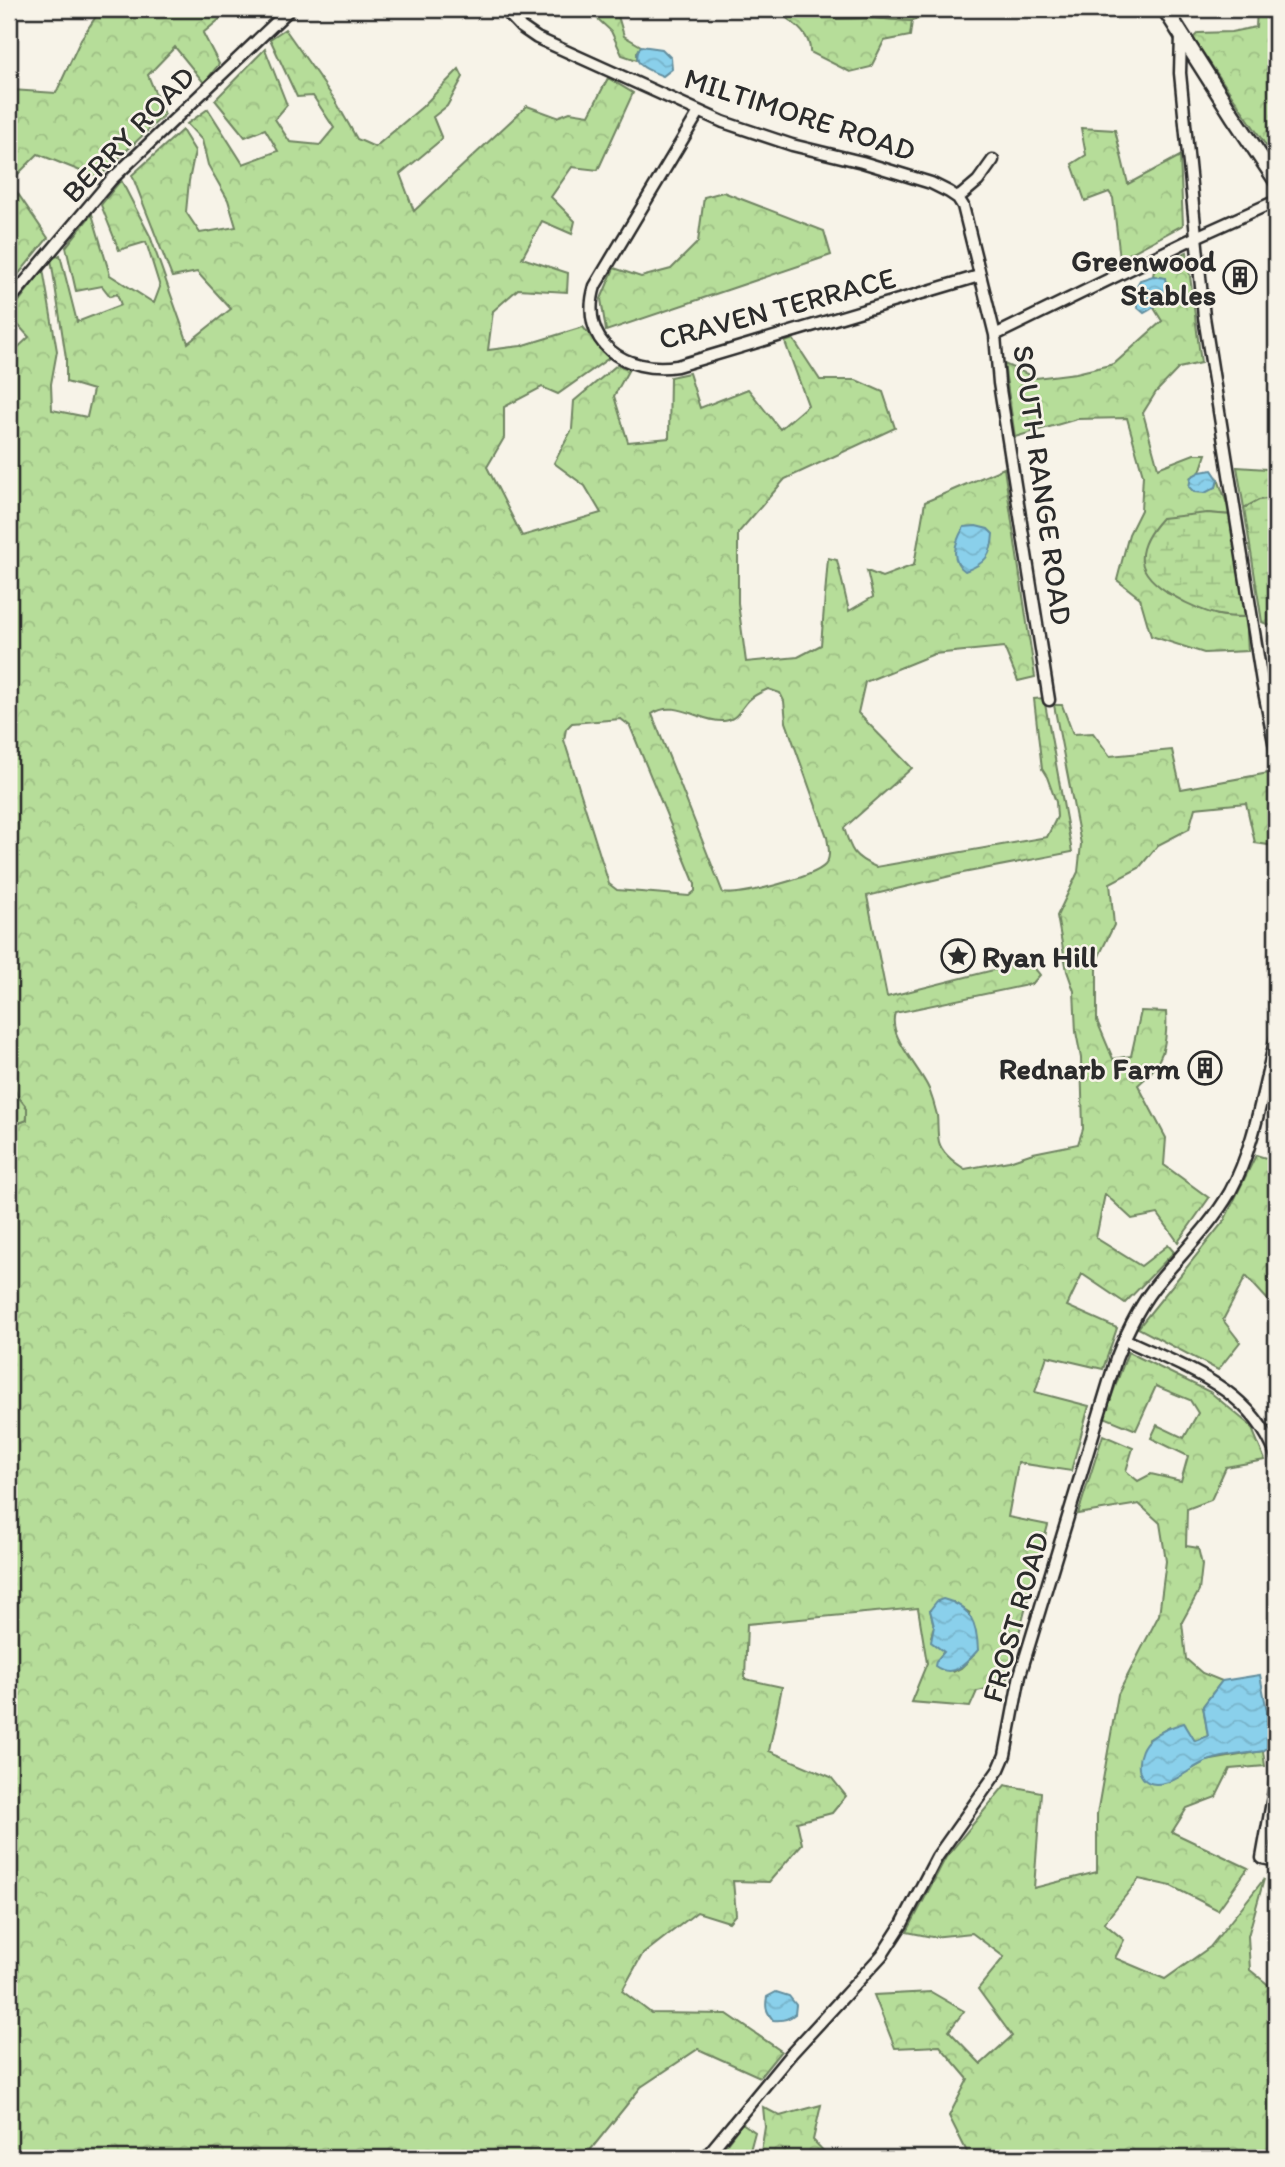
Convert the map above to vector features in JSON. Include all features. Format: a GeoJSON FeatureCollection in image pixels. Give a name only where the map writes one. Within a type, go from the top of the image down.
{"type":"FeatureCollection","features":[{"type":"Feature","properties":{"kind":"main road"},"geometry":{"type":"LineString","coordinates":[[1165,9],[1276,180]]}},
{"type":"Feature","properties":{"kind":"street","name":"BERRY ROAD"},"geometry":{"type":"LineString","coordinates":[[9,301],[111,180],[290,9]]}},
{"type":"Feature","properties":{"kind":"street","name":"MILTIMORE ROAD"},"geometry":{"type":"LineString","coordinates":[[504,9],[521,27],[537,38],[699,112],[792,145],[917,178],[941,187],[958,198]]}},
{"type":"Feature","properties":{"kind":"street"},"geometry":{"type":"LineString","coordinates":[[1181,33],[1180,72],[1204,317],[1262,682],[1276,752]]}},
{"type":"Feature","properties":{"kind":"street","name":"CRAVEN TERRACE"},"geometry":{"type":"LineString","coordinates":[[699,112],[595,286],[590,308],[594,329],[617,356],[655,369],[677,366],[979,276]]}},
{"type":"Feature","properties":{"kind":"street"},"geometry":{"type":"LineString","coordinates":[[993,160],[978,181],[958,198],[967,220],[995,335]]}},
{"type":"Feature","properties":{"kind":"street","name":"SOUTH RANGE ROAD"},"geometry":{"type":"LineString","coordinates":[[1049,700],[998,375],[995,335],[1276,201]]}},
{"type":"Feature","properties":{"kind":"street","name":"FROST ROAD"},"geometry":{"type":"LineString","coordinates":[[705,2158],[791,2054],[882,1955],[902,1924],[937,1857],[999,1769],[1005,1755],[1020,1675],[1110,1376],[1124,1339],[1148,1296],[1208,1224],[1230,1192],[1249,1145],[1276,1038]]}},
{"type":"Feature","properties":{"kind":"street"},"geometry":{"type":"LineString","coordinates":[[1124,1339],[1210,1380],[1237,1397],[1261,1423],[1276,1455]]}},
{"type":"Feature","properties":{"kind":"street"},"geometry":{"type":"LineString","coordinates":[[1276,1779],[1262,1858],[1276,1861]]}},
{"type":"Feature","properties":{"kind":"green space"},"geometry":{"type":"Polygon","coordinates":[[[101,9],[216,9],[221,18],[203,33],[219,64],[204,83],[175,47],[148,75],[164,115],[98,178],[38,154],[10,182],[48,238],[9,286],[9,263],[14,242],[9,234],[9,92],[56,93],[81,39],[101,9]]]}},
{"type":"Feature","properties":{"kind":"green space"},"geometry":{"type":"Polygon","coordinates":[[[587,9],[616,9],[624,36],[641,46],[637,60],[622,55],[611,31],[587,9]]]}},
{"type":"Feature","properties":{"kind":"green space"},"geometry":{"type":"Polygon","coordinates":[[[775,9],[815,9],[837,19],[912,21],[910,36],[884,41],[871,67],[850,72],[810,52],[803,33],[775,9]]]}},
{"type":"Feature","properties":{"kind":"green space"},"geometry":{"type":"Polygon","coordinates":[[[815,9],[946,9],[912,21],[837,19],[815,9]]]}},
{"type":"Feature","properties":{"kind":"green space"},"geometry":{"type":"Polygon","coordinates":[[[1257,9],[1276,9],[1276,114],[1272,115],[1276,140],[1267,147],[1193,38],[1198,33],[1231,32],[1256,27],[1257,9]]]}},
{"type":"Feature","properties":{"kind":"green space"},"geometry":{"type":"Polygon","coordinates":[[[285,29],[335,100],[357,139],[375,147],[422,107],[459,69],[463,77],[447,106],[433,117],[442,139],[400,174],[414,211],[527,106],[557,117],[570,112],[589,115],[608,78],[633,93],[598,170],[572,167],[551,197],[575,221],[572,234],[542,221],[522,258],[568,273],[567,292],[518,289],[493,311],[488,350],[521,346],[583,327],[609,358],[558,394],[542,387],[504,407],[504,438],[487,467],[522,536],[601,513],[585,486],[554,463],[572,429],[574,401],[617,365],[629,369],[614,396],[628,442],[669,438],[670,377],[689,373],[700,408],[748,389],[780,429],[808,405],[785,342],[793,339],[820,380],[856,380],[883,392],[895,428],[785,479],[738,533],[738,603],[746,662],[798,657],[821,645],[828,558],[837,560],[849,611],[873,597],[867,571],[882,577],[914,565],[925,502],[1004,468],[1035,677],[1018,681],[1004,647],[934,654],[865,682],[858,713],[912,768],[844,828],[854,852],[862,860],[876,867],[1047,837],[1057,817],[1056,802],[1042,769],[1034,699],[1044,698],[1072,852],[963,873],[867,896],[887,997],[1029,961],[1040,975],[1032,984],[895,1013],[894,1022],[900,1041],[929,1089],[937,1115],[939,1142],[946,1154],[957,1164],[965,1169],[1078,1144],[1083,1129],[1081,1058],[1076,1032],[1074,991],[1067,971],[1057,916],[1078,872],[1081,844],[1054,705],[1062,705],[1073,734],[1093,733],[1110,756],[1172,750],[1181,789],[1269,773],[1276,804],[1276,846],[1255,843],[1246,803],[1195,808],[1189,829],[1158,845],[1139,868],[1110,883],[1114,925],[1097,960],[1097,1021],[1113,1059],[1131,1056],[1141,1011],[1166,1012],[1166,1034],[1162,1053],[1153,1070],[1138,1085],[1166,1138],[1164,1165],[1209,1198],[1178,1242],[1158,1214],[1132,1219],[1105,1194],[1096,1238],[1141,1266],[1168,1245],[1174,1252],[1125,1303],[1082,1274],[1067,1306],[1117,1328],[1103,1369],[1047,1356],[1035,1392],[1089,1406],[1071,1471],[1018,1463],[1008,1517],[1048,1525],[1005,1685],[977,1691],[970,1707],[911,1702],[927,1663],[918,1608],[747,1624],[745,1679],[782,1687],[769,1751],[831,1777],[846,1796],[832,1813],[797,1822],[802,1844],[769,1882],[733,1881],[736,1914],[729,1922],[697,1912],[642,1955],[622,1991],[651,2013],[727,2014],[781,2051],[760,2077],[698,2049],[641,2087],[584,2158],[481,2158],[463,2153],[424,2158],[9,2158],[9,1127],[26,1120],[27,1108],[17,1095],[9,1077],[9,356],[29,337],[9,315],[43,269],[57,351],[51,384],[52,410],[87,417],[93,390],[66,382],[66,358],[51,259],[60,255],[77,322],[121,305],[117,294],[110,296],[102,286],[76,291],[66,247],[92,214],[110,275],[154,303],[160,287],[146,242],[119,250],[101,205],[121,180],[150,236],[188,343],[231,309],[197,272],[172,277],[132,175],[182,130],[195,151],[186,212],[200,233],[236,227],[228,200],[208,165],[202,140],[187,124],[208,109],[243,164],[278,151],[265,129],[245,137],[215,100],[265,49],[287,105],[275,119],[290,142],[320,145],[334,128],[313,96],[297,97],[270,39],[285,29]],[[768,689],[751,698],[735,716],[724,721],[670,709],[652,714],[723,893],[744,892],[792,880],[818,870],[828,859],[827,837],[786,722],[784,701],[780,693],[768,689]],[[621,719],[572,723],[566,729],[564,740],[609,884],[617,890],[689,896],[695,891],[695,884],[630,726],[621,719]],[[953,1602],[930,1610],[934,1626],[931,1637],[944,1652],[939,1658],[953,1672],[974,1655],[970,1613],[953,1602]]]}},
{"type":"Feature","properties":{"kind":"green space"},"geometry":{"type":"Polygon","coordinates":[[[1081,128],[1115,130],[1128,184],[1180,156],[1183,225],[1120,259],[1113,198],[1109,192],[1085,201],[1072,164],[1086,155],[1081,128]]]}},
{"type":"Feature","properties":{"kind":"green space"},"geometry":{"type":"Polygon","coordinates":[[[723,192],[824,231],[831,255],[606,331],[601,299],[614,268],[641,277],[671,269],[698,242],[704,197],[723,192]]]}},
{"type":"Feature","properties":{"kind":"green space"},"geometry":{"type":"Polygon","coordinates":[[[1187,252],[1201,363],[1179,368],[1156,392],[1143,413],[1158,468],[1194,454],[1206,454],[1200,472],[1191,477],[1216,487],[1218,479],[1231,515],[1207,513],[1167,593],[1218,615],[1246,617],[1248,651],[1204,653],[1151,636],[1140,598],[1117,580],[1129,534],[1141,510],[1143,475],[1127,418],[1077,419],[1015,437],[1004,364],[1036,378],[1076,373],[1114,364],[1162,321],[1154,308],[1165,293],[1165,278],[1153,276],[1155,265],[1187,252]]]}},
{"type":"Feature","properties":{"kind":"green space"},"geometry":{"type":"Polygon","coordinates":[[[1237,467],[1267,469],[1276,473],[1276,498],[1259,500],[1244,508],[1237,467]]]}},
{"type":"Feature","properties":{"kind":"green space"},"geometry":{"type":"Polygon","coordinates":[[[1276,498],[1276,626],[1262,622],[1244,508],[1259,500],[1276,498]]]}},
{"type":"Feature","properties":{"kind":"green space"},"geometry":{"type":"Polygon","coordinates":[[[1207,513],[1231,515],[1246,617],[1219,615],[1186,603],[1162,588],[1145,570],[1142,561],[1143,549],[1162,518],[1207,513]]]}},
{"type":"Feature","properties":{"kind":"green space"},"geometry":{"type":"Polygon","coordinates":[[[9,1077],[17,1095],[27,1108],[27,1120],[9,1127],[9,1077]]]}},
{"type":"Feature","properties":{"kind":"green space"},"geometry":{"type":"Polygon","coordinates":[[[1256,1155],[1276,1161],[1276,1309],[1246,1276],[1223,1320],[1240,1342],[1218,1370],[1138,1328],[1224,1221],[1256,1155]]]}},
{"type":"Feature","properties":{"kind":"green space"},"geometry":{"type":"Polygon","coordinates":[[[1128,1352],[1210,1392],[1251,1426],[1265,1460],[1226,1467],[1211,1500],[1187,1509],[1186,1546],[1198,1548],[1202,1565],[1199,1591],[1182,1622],[1186,1659],[1202,1673],[1222,1681],[1203,1706],[1208,1736],[1195,1741],[1170,1727],[1148,1740],[1169,1782],[1206,1761],[1263,1751],[1265,1766],[1230,1769],[1216,1797],[1187,1808],[1172,1832],[1248,1868],[1218,1910],[1171,1886],[1139,1879],[1104,1923],[1124,1940],[1115,1958],[1165,1979],[1210,1947],[1264,1879],[1248,1936],[1250,1970],[1276,1991],[1276,2158],[970,2158],[949,2116],[968,2079],[940,2046],[895,2048],[874,1995],[931,1992],[964,2011],[949,2031],[981,2064],[1012,2036],[978,1989],[1004,1957],[972,1933],[932,1937],[907,1932],[946,1857],[1005,1785],[1041,1792],[1034,1888],[1097,1872],[1097,1814],[1118,1694],[1159,1615],[1166,1561],[1160,1523],[1139,1504],[1078,1514],[1103,1435],[1133,1448],[1126,1471],[1138,1481],[1151,1474],[1181,1481],[1188,1456],[1151,1438],[1157,1425],[1184,1438],[1198,1413],[1190,1400],[1156,1386],[1136,1430],[1104,1417],[1128,1352]]]}},
{"type":"Feature","properties":{"kind":"green space"},"geometry":{"type":"Polygon","coordinates":[[[821,2105],[813,2140],[830,2158],[760,2158],[765,2127],[763,2107],[780,2116],[821,2105]]]}},
{"type":"Feature","properties":{"kind":"green space"},"geometry":{"type":"Polygon","coordinates":[[[742,2123],[755,2132],[748,2158],[716,2158],[742,2123]]]}},
{"type":"Feature","properties":{"kind":"water"},"geometry":{"type":"Polygon","coordinates":[[[641,46],[662,49],[671,58],[672,69],[663,76],[642,66],[637,58],[641,46]]]}},
{"type":"Feature","properties":{"kind":"water"},"geometry":{"type":"Polygon","coordinates":[[[1153,276],[1165,278],[1164,295],[1144,313],[1137,307],[1134,291],[1140,280],[1153,276]]]}},
{"type":"Feature","properties":{"kind":"water"},"geometry":{"type":"Polygon","coordinates":[[[1212,470],[1218,479],[1216,487],[1205,493],[1194,492],[1189,487],[1191,477],[1212,470]]]}},
{"type":"Feature","properties":{"kind":"water"},"geometry":{"type":"Polygon","coordinates":[[[964,527],[988,529],[993,534],[991,548],[982,562],[965,571],[957,562],[956,545],[964,527]]]}},
{"type":"Feature","properties":{"kind":"water"},"geometry":{"type":"Polygon","coordinates":[[[943,1599],[960,1606],[971,1617],[978,1650],[964,1665],[948,1671],[935,1666],[944,1652],[931,1642],[934,1626],[930,1610],[937,1601],[943,1599]]]}},
{"type":"Feature","properties":{"kind":"water"},"geometry":{"type":"Polygon","coordinates":[[[1260,1675],[1267,1711],[1267,1748],[1212,1760],[1163,1783],[1148,1782],[1143,1778],[1139,1758],[1150,1739],[1184,1723],[1195,1741],[1208,1736],[1203,1706],[1222,1681],[1260,1675]]]}},
{"type":"Feature","properties":{"kind":"water"},"geometry":{"type":"Polygon","coordinates":[[[776,1992],[789,1996],[796,2005],[795,2014],[787,2019],[773,2020],[767,2009],[767,1997],[776,1992]]]}},
{"type":"Feature","properties":{"kind":"place","name":"Greenwood Stables"},"geometry":{"type":"Point","coordinates":[1240,277]}},
{"type":"Feature","properties":{"kind":"place","name":"Ryan Hill"},"geometry":{"type":"Point","coordinates":[958,956]}},
{"type":"Feature","properties":{"kind":"place","name":"Rednarb Farm"},"geometry":{"type":"Point","coordinates":[1205,1068]}}]}
